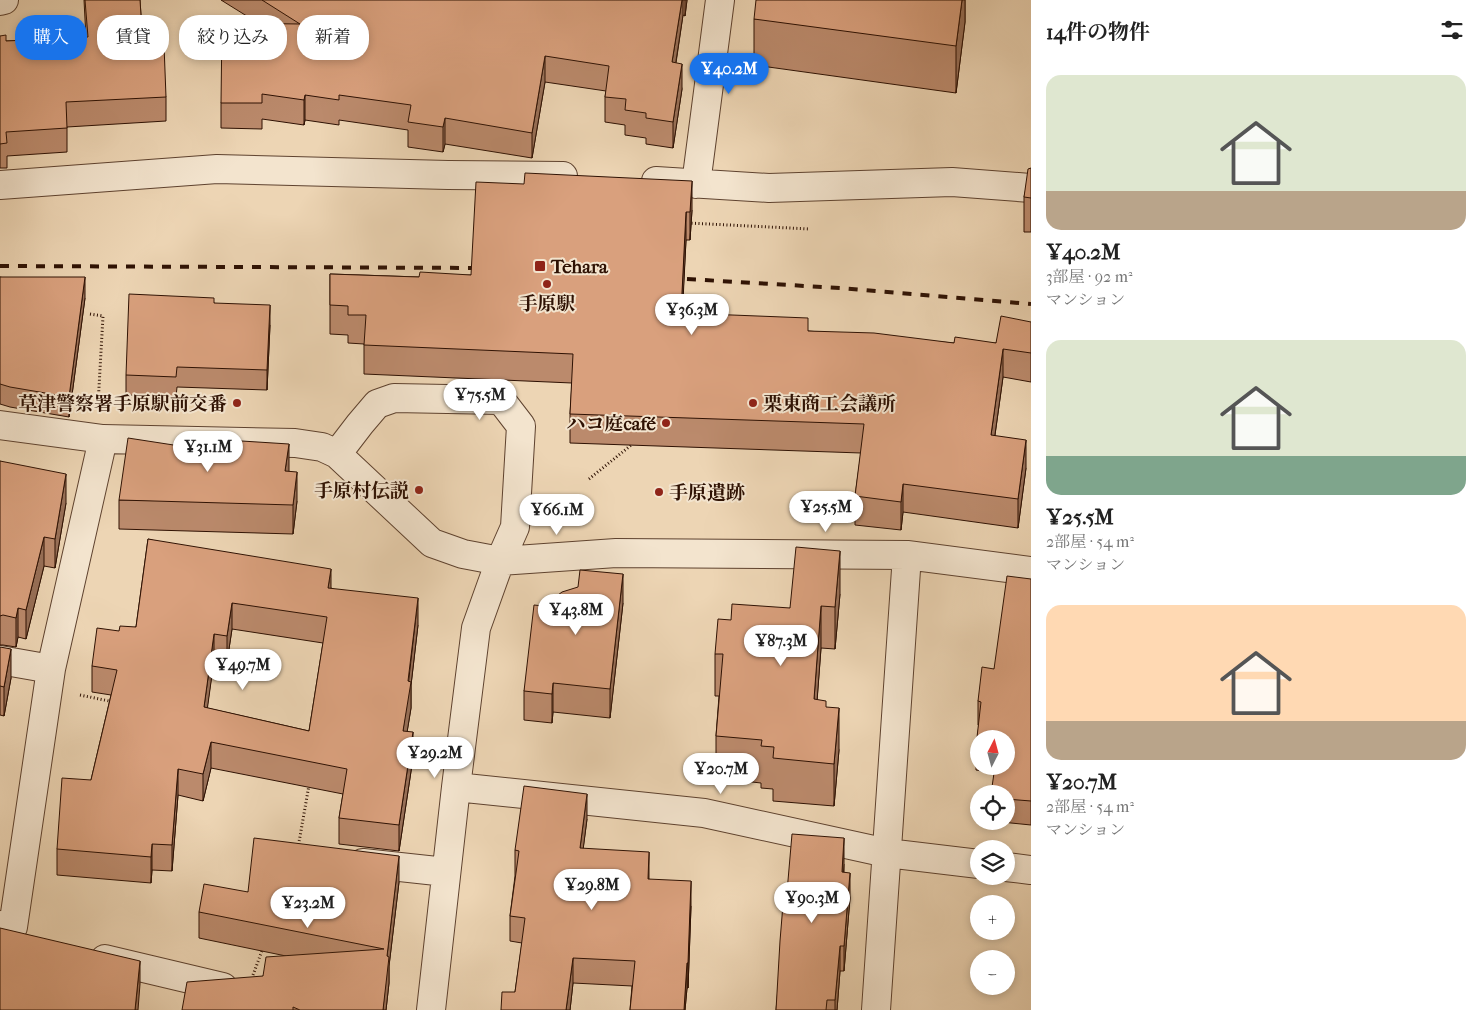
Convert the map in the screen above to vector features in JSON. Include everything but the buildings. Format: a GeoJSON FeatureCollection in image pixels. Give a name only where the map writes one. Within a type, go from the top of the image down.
{"type":"FeatureCollection","features":[{"type":"Feature","properties":{"kind":"street"},"geometry":{"type":"LineString","coordinates":[[696,184],[720,0]]}},
{"type":"Feature","properties":{"kind":"street"},"geometry":{"type":"LineString","coordinates":[[0,185],[217,170],[592,177]]}},
{"type":"Feature","properties":{"kind":"street"},"geometry":{"type":"LineString","coordinates":[[630,180],[769,188],[952,182],[1031,188]]}},
{"type":"Feature","properties":{"kind":"street"},"geometry":{"type":"LineString","coordinates":[[337,454],[377,404],[394,398],[501,400],[520,426],[515,527],[500,561],[476,628],[431,1010]]}},
{"type":"Feature","properties":{"kind":"street"},"geometry":{"type":"LineString","coordinates":[[0,425],[100,439],[295,443],[322,447],[337,454],[432,543],[463,554],[500,561],[616,553],[907,554],[1031,571]]}},
{"type":"Feature","properties":{"kind":"street"},"geometry":{"type":"LineString","coordinates":[[15,931],[49,679],[100,439]]}},
{"type":"Feature","properties":{"kind":"street"},"geometry":{"type":"LineString","coordinates":[[876,1010],[907,554]]}},
{"type":"Feature","properties":{"kind":"street"},"geometry":{"type":"LineString","coordinates":[[0,660],[49,679]]}},
{"type":"Feature","properties":{"kind":"street"},"geometry":{"type":"LineString","coordinates":[[456,787],[704,813],[887,853],[970,863]]}},
{"type":"Feature","properties":{"kind":"street"},"geometry":{"type":"LineString","coordinates":[[297,855],[446,872]]}},
{"type":"Feature","properties":{"kind":"street"},"geometry":{"type":"LineString","coordinates":[[1015,868],[1031,870]]}},
{"type":"Feature","properties":{"kind":"street"},"geometry":{"type":"LineString","coordinates":[[79,953],[223,987]]}},
{"type":"Feature","properties":{"kind":"path"},"geometry":{"type":"LineString","coordinates":[[685,222],[810,229]]}},
{"type":"Feature","properties":{"kind":"path"},"geometry":{"type":"LineString","coordinates":[[90,314],[102,316],[103,321],[100,439]]}},
{"type":"Feature","properties":{"kind":"path"},"geometry":{"type":"LineString","coordinates":[[589,479],[637,441]]}},
{"type":"Feature","properties":{"kind":"path"},"geometry":{"type":"LineString","coordinates":[[49,679],[122,704]]}},
{"type":"Feature","properties":{"kind":"path"},"geometry":{"type":"LineString","coordinates":[[297,855],[310,779]]}},
{"type":"Feature","properties":{"kind":"path"},"geometry":{"type":"LineString","coordinates":[[223,987],[247,991],[264,946]]}},
{"type":"Feature","properties":{"kind":"railway"},"geometry":{"type":"LineString","coordinates":[[0,266],[485,268]]}},
{"type":"Feature","properties":{"kind":"railway"},"geometry":{"type":"LineString","coordinates":[[669,278],[840,288],[1031,304]]}},
{"type":"Feature","properties":{"kind":"place","name":"Tehara"},"geometry":{"type":"Point","coordinates":[540,266]}},
{"type":"Feature","properties":{"kind":"place","name":"手原駅"},"geometry":{"type":"Point","coordinates":[547,284]}},
{"type":"Feature","properties":{"kind":"place","name":"草津警察署手原駅前交番"},"geometry":{"type":"Point","coordinates":[237,403]}},
{"type":"Feature","properties":{"kind":"place","name":"栗東商工会議所"},"geometry":{"type":"Point","coordinates":[753,403]}},
{"type":"Feature","properties":{"kind":"place","name":"ハコ庭café"},"geometry":{"type":"Point","coordinates":[666,423]}},
{"type":"Feature","properties":{"kind":"place","name":"手原村伝説"},"geometry":{"type":"Point","coordinates":[419,490]}},
{"type":"Feature","properties":{"kind":"place","name":"手原遺跡"},"geometry":{"type":"Point","coordinates":[659,492]}}]}
